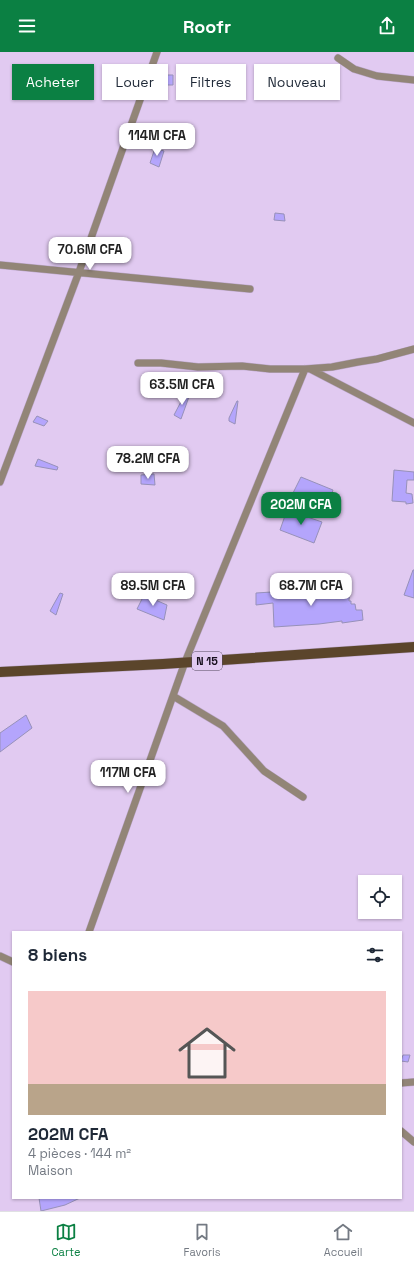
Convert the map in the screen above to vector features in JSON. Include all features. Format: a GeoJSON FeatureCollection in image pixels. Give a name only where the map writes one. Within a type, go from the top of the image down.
{"type":"FeatureCollection","features":[{"type":"Feature","properties":{"kind":"main road","name":"N 15"},"geometry":{"type":"LineString","coordinates":[[0,672],[414,647]]}},
{"type":"Feature","properties":{"kind":"street"},"geometry":{"type":"LineString","coordinates":[[0,482],[79,272],[157,52]]}},
{"type":"Feature","properties":{"kind":"street"},"geometry":{"type":"LineString","coordinates":[[338,58],[354,69],[377,76],[414,80]]}},
{"type":"Feature","properties":{"kind":"street"},"geometry":{"type":"LineString","coordinates":[[0,265],[250,289]]}},
{"type":"Feature","properties":{"kind":"street"},"geometry":{"type":"LineString","coordinates":[[138,363],[162,363],[198,367],[242,366],[270,369],[307,369],[332,367],[377,359],[414,349]]}},
{"type":"Feature","properties":{"kind":"street"},"geometry":{"type":"LineString","coordinates":[[307,369],[414,423]]}},
{"type":"Feature","properties":{"kind":"street"},"geometry":{"type":"LineString","coordinates":[[89,931],[185,662],[307,369]]}},
{"type":"Feature","properties":{"kind":"street"},"geometry":{"type":"LineString","coordinates":[[173,696],[223,726],[264,771],[303,797]]}},
{"type":"Feature","properties":{"kind":"street"},"geometry":{"type":"LineString","coordinates":[[1,958],[12,962]]}},
{"type":"Feature","properties":{"kind":"street"},"geometry":{"type":"LineString","coordinates":[[402,1083],[414,1082]]}},
{"type":"Feature","properties":{"kind":"street"},"geometry":{"type":"LineString","coordinates":[[402,1132],[414,1142]]}},
{"type":"Feature","properties":{"kind":"building"},"geometry":{"type":"Polygon","coordinates":[[[168,75],[173,75],[173,85],[168,85],[168,75]]]}},
{"type":"Feature","properties":{"kind":"building"},"geometry":{"type":"Polygon","coordinates":[[[155,148],[164,151],[159,167],[150,163],[155,148]]]}},
{"type":"Feature","properties":{"kind":"building"},"geometry":{"type":"Polygon","coordinates":[[[275,213],[284,214],[285,221],[274,220],[275,213]]]}},
{"type":"Feature","properties":{"kind":"building"},"geometry":{"type":"Polygon","coordinates":[[[186,392],[190,394],[181,419],[174,415],[186,392]]]}},
{"type":"Feature","properties":{"kind":"building"},"geometry":{"type":"Polygon","coordinates":[[[237,401],[235,424],[229,421],[229,418],[237,401]]]}},
{"type":"Feature","properties":{"kind":"building"},"geometry":{"type":"Polygon","coordinates":[[[37,416],[48,421],[44,426],[33,422],[37,416]]]}},
{"type":"Feature","properties":{"kind":"building"},"geometry":{"type":"Polygon","coordinates":[[[38,459],[58,467],[57,470],[35,466],[38,459]]]}},
{"type":"Feature","properties":{"kind":"building"},"geometry":{"type":"Polygon","coordinates":[[[394,470],[414,472],[414,480],[407,480],[406,493],[412,494],[413,503],[406,504],[406,502],[392,501],[394,470]]]}},
{"type":"Feature","properties":{"kind":"building"},"geometry":{"type":"Polygon","coordinates":[[[154,474],[155,485],[141,484],[141,475],[154,474]]]}},
{"type":"Feature","properties":{"kind":"building"},"geometry":{"type":"Polygon","coordinates":[[[301,477],[333,490],[326,510],[291,497],[301,477]]]}},
{"type":"Feature","properties":{"kind":"building"},"geometry":{"type":"Polygon","coordinates":[[[287,510],[322,522],[314,543],[280,530],[287,510]]]}},
{"type":"Feature","properties":{"kind":"building"},"geometry":{"type":"Polygon","coordinates":[[[414,570],[414,598],[404,595],[414,570]]]}},
{"type":"Feature","properties":{"kind":"building"},"geometry":{"type":"Polygon","coordinates":[[[121,579],[139,589],[139,590],[118,587],[121,579]]]}},
{"type":"Feature","properties":{"kind":"building"},"geometry":{"type":"Polygon","coordinates":[[[350,587],[349,601],[351,601],[351,604],[355,604],[356,610],[362,610],[363,620],[342,623],[342,621],[274,627],[273,603],[256,605],[256,593],[350,587]]]}},
{"type":"Feature","properties":{"kind":"building"},"geometry":{"type":"Polygon","coordinates":[[[60,593],[63,594],[56,615],[50,611],[60,593]]]}},
{"type":"Feature","properties":{"kind":"building"},"geometry":{"type":"Polygon","coordinates":[[[144,595],[167,605],[164,620],[137,609],[144,595]]]}},
{"type":"Feature","properties":{"kind":"building"},"geometry":{"type":"Polygon","coordinates":[[[26,715],[32,728],[0,752],[0,733],[26,715]]]}},
{"type":"Feature","properties":{"kind":"building"},"geometry":{"type":"Polygon","coordinates":[[[403,1055],[410,1055],[408,1062],[402,1061],[403,1055]]]}},
{"type":"Feature","properties":{"kind":"building"},"geometry":{"type":"Polygon","coordinates":[[[39,1199],[78,1199],[65,1205],[41,1211],[39,1199]]]}}]}
